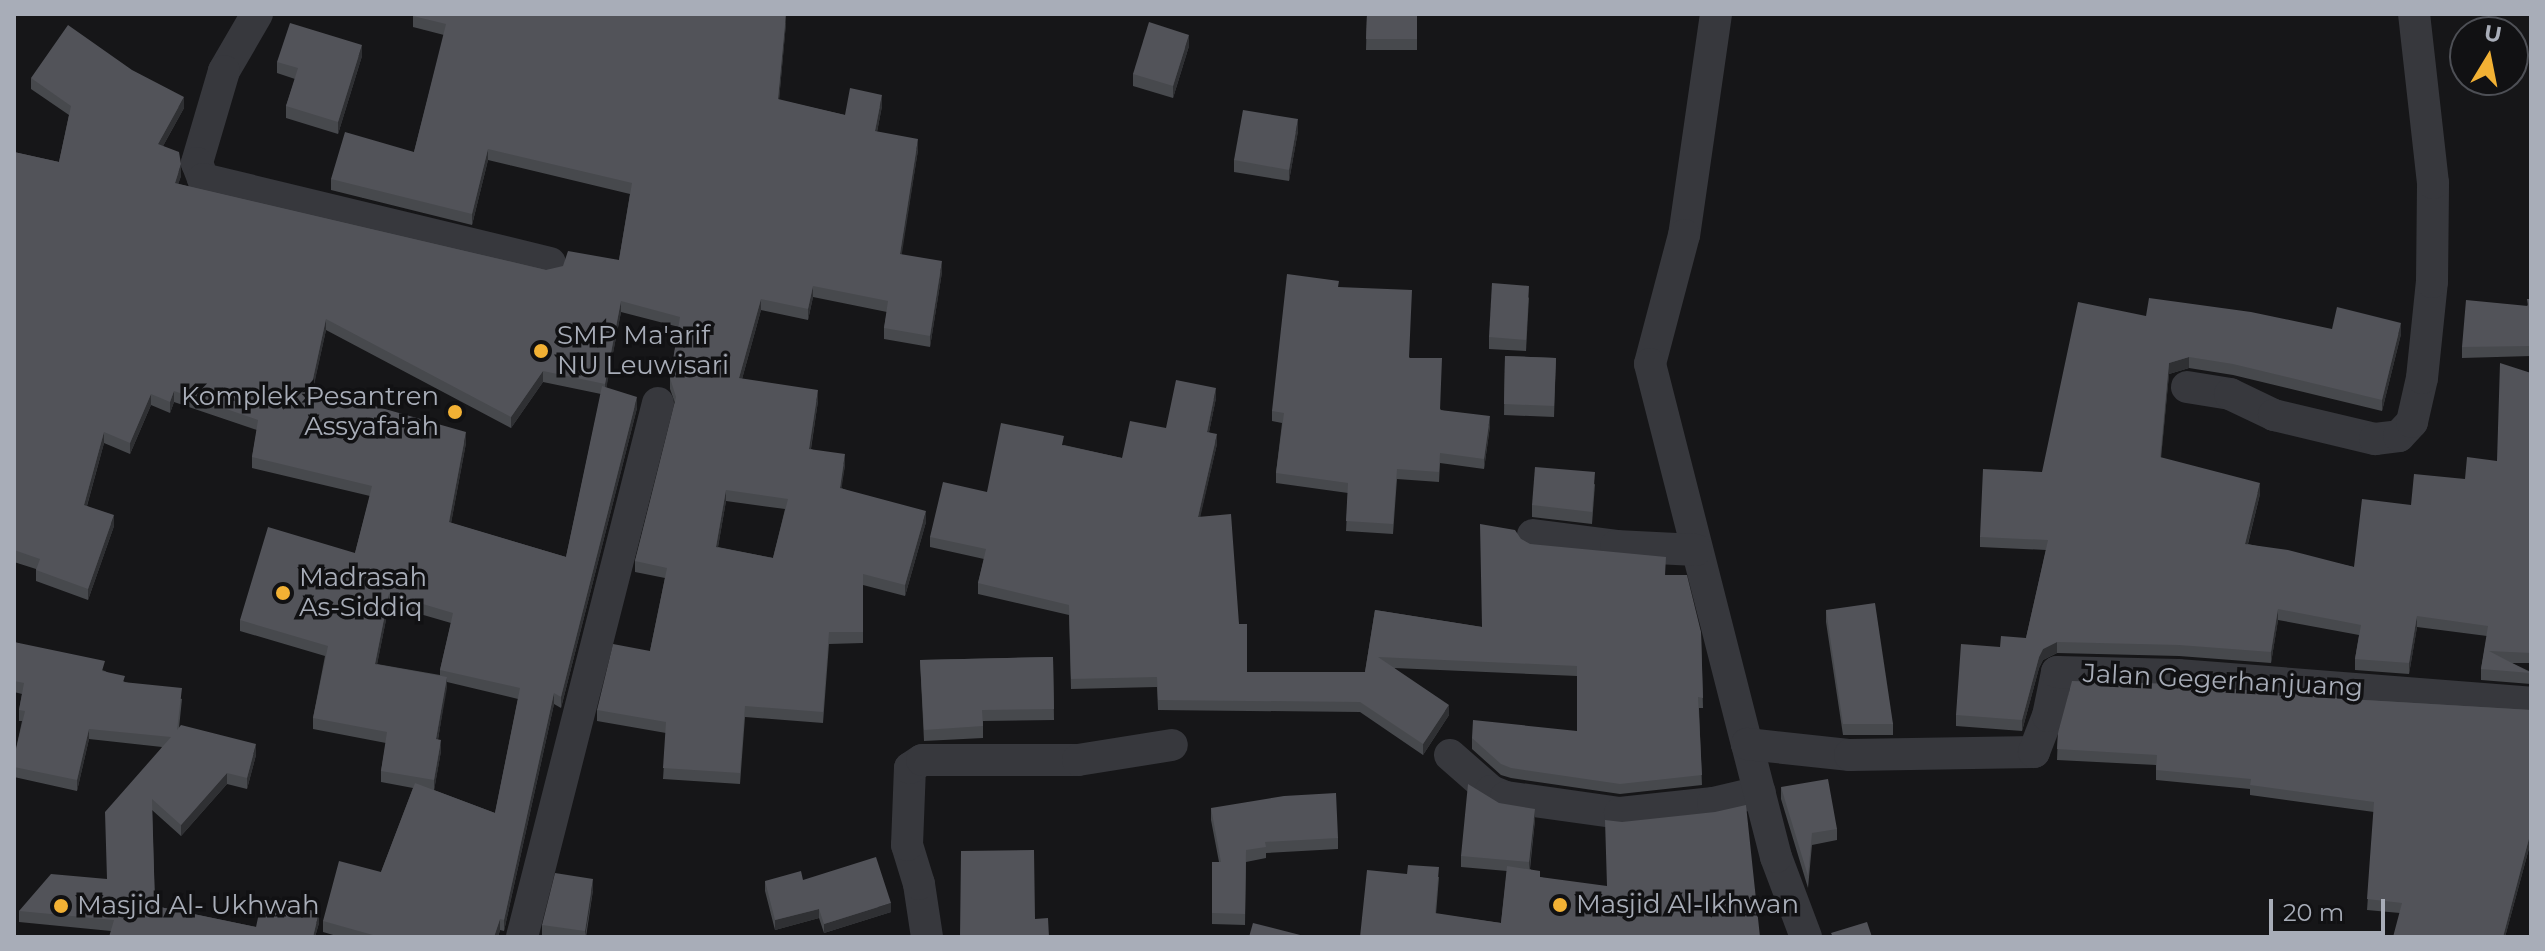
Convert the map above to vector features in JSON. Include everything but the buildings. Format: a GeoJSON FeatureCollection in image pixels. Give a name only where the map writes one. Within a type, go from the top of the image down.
{"type":"FeatureCollection","features":[{"type":"Feature","properties":{"kind":"street"},"geometry":{"type":"LineString","coordinates":[[257,14],[224,71],[197,163],[203,179],[550,263]]}},
{"type":"Feature","properties":{"kind":"street"},"geometry":{"type":"LineString","coordinates":[[1716,14],[1684,235],[1650,364],[1776,857],[1806,937]]}},
{"type":"Feature","properties":{"kind":"street"},"geometry":{"type":"LineString","coordinates":[[2187,387],[2230,394],[2274,415],[2375,439],[2399,436],[2412,422],[2422,378],[2432,282],[2433,183],[2414,14]]}},
{"type":"Feature","properties":{"kind":"street"},"geometry":{"type":"LineString","coordinates":[[522,937],[658,403]]}},
{"type":"Feature","properties":{"kind":"street"},"geometry":{"type":"LineString","coordinates":[[1533,535],[1616,546],[1696,550]]}},
{"type":"Feature","properties":{"kind":"street","name":"Jalan Gegerhanjuang"},"geometry":{"type":"LineString","coordinates":[[1747,744],[1850,755],[2034,752],[2048,716],[2057,672],[2178,675],[2531,703]]}},
{"type":"Feature","properties":{"kind":"street"},"geometry":{"type":"LineString","coordinates":[[927,937],[919,884],[907,845],[910,768],[922,760],[1078,760],[1172,745]]}},
{"type":"Feature","properties":{"kind":"street"},"geometry":{"type":"LineString","coordinates":[[1450,755],[1491,791],[1506,797],[1620,813],[1713,803],[1760,792]]}},
{"type":"Feature","properties":{"kind":"place","name":"SMP Ma'arif NU Leuwisari"},"geometry":{"type":"Point","coordinates":[541,351]}},
{"type":"Feature","properties":{"kind":"place","name":"Komplek Pesantren Assyafa'ah"},"geometry":{"type":"Point","coordinates":[455,412]}},
{"type":"Feature","properties":{"kind":"place","name":"Madrasah As-Siddiq"},"geometry":{"type":"Point","coordinates":[283,593]}},
{"type":"Feature","properties":{"kind":"place","name":"Masjid Al-Ikhwan"},"geometry":{"type":"Point","coordinates":[1560,905]}},
{"type":"Feature","properties":{"kind":"place","name":"Masjid Al- Ukhwah"},"geometry":{"type":"Point","coordinates":[61,906]}}]}
